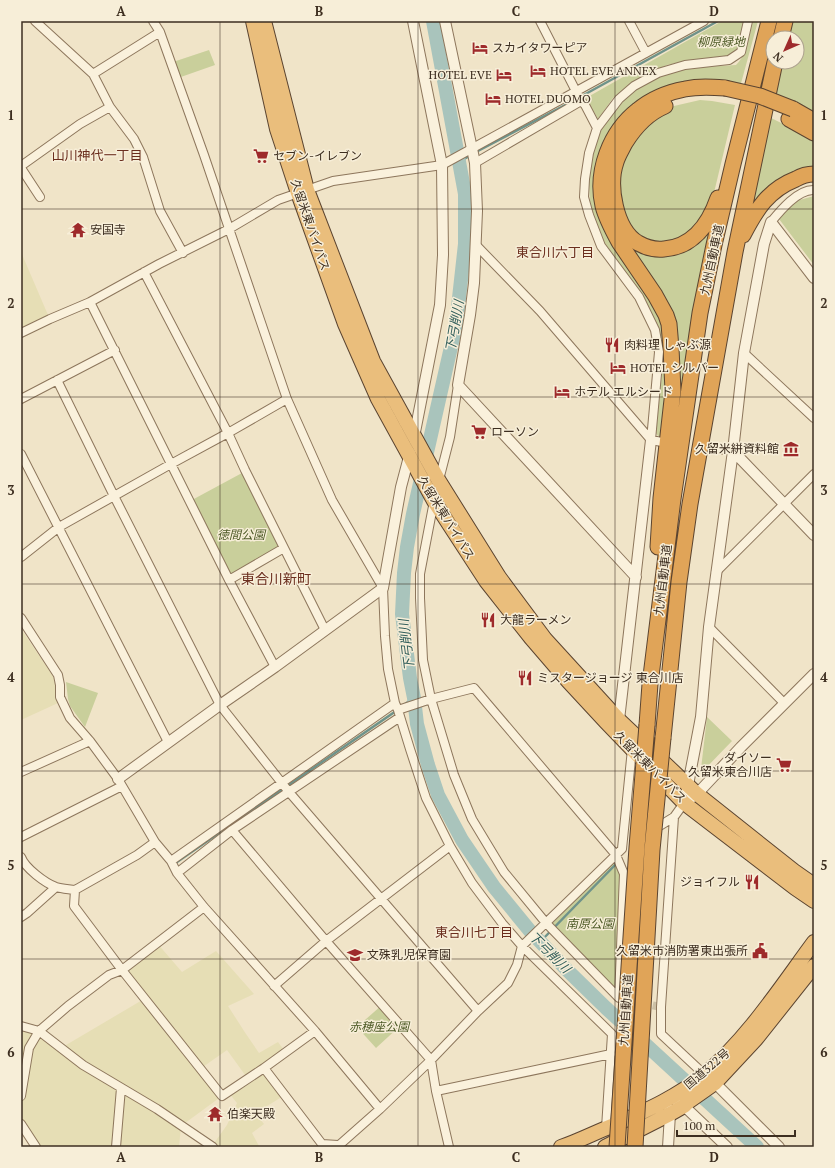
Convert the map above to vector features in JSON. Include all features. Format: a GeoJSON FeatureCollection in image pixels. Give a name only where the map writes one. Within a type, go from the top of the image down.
{"type":"FeatureCollection","features":[{"type":"Feature","properties":{"kind":"highway","name":"久留米東バイパス"},"geometry":{"type":"LineString","coordinates":[[253,21],[277,129],[373,361],[438,481],[499,577],[545,639],[619,720],[693,790],[794,871],[814,885]]}},
{"type":"Feature","properties":{"kind":"highway","name":"久留米東バイパス"},"geometry":{"type":"LineString","coordinates":[[264,21],[302,192],[345,324],[378,400],[434,501],[486,581],[527,633],[568,681],[633,750],[684,803],[814,901]]}},
{"type":"Feature","properties":{"kind":"highway","name":"九州自動車道"},"geometry":{"type":"LineString","coordinates":[[617,1147],[646,725],[673,499],[700,313],[733,164],[769,21]]}},
{"type":"Feature","properties":{"kind":"highway","name":"九州自動車道"},"geometry":{"type":"LineString","coordinates":[[635,1147],[652,850],[680,574],[692,496],[735,252],[773,70]]}},
{"type":"Feature","properties":{"kind":"highway"},"geometry":{"type":"LineString","coordinates":[[650,684],[661,498],[673,391],[671,348],[668,324],[660,304],[619,242],[605,211],[602,197],[601,176],[609,147],[617,132],[630,116],[639,109],[652,101],[685,89],[700,87],[726,94]]}},
{"type":"Feature","properties":{"kind":"highway"},"geometry":{"type":"LineString","coordinates":[[733,164],[708,221],[696,236],[689,241],[673,249],[658,250],[646,247],[637,242],[625,230],[621,223],[615,205],[612,185],[616,162],[620,151],[646,116],[672,102],[699,96],[726,94],[760,96],[791,114],[814,133]]}},
{"type":"Feature","properties":{"kind":"highway"},"geometry":{"type":"LineString","coordinates":[[791,114],[814,121]]}},
{"type":"Feature","properties":{"kind":"highway"},"geometry":{"type":"LineString","coordinates":[[735,252],[752,219],[773,191],[787,182],[814,174]]}},
{"type":"Feature","properties":{"kind":"highway","name":"国道322号"},"geometry":{"type":"LineString","coordinates":[[706,1081],[753,1023],[814,942]]}},
{"type":"Feature","properties":{"kind":"highway","name":"国道322号"},"geometry":{"type":"LineString","coordinates":[[604,1147],[670,1114],[684,1100],[756,1039],[814,966]]}},
{"type":"Feature","properties":{"kind":"highway","name":"国道322号"},"geometry":{"type":"LineString","coordinates":[[561,1147],[653,1107],[665,1100],[684,1100]]}},
{"type":"Feature","properties":{"kind":"street"},"geometry":{"type":"LineString","coordinates":[[35,21],[93,74],[110,107],[134,139],[143,157],[160,211],[183,253]]}},
{"type":"Feature","properties":{"kind":"street"},"geometry":{"type":"LineString","coordinates":[[153,21],[160,32],[287,399],[332,500],[383,588]]}},
{"type":"Feature","properties":{"kind":"street"},"geometry":{"type":"LineString","coordinates":[[413,21],[442,166],[443,255],[440,305],[414,437],[401,487],[383,588],[388,669],[398,710],[426,798],[450,846],[472,883],[502,923],[522,946],[612,1034],[606,1128]]}},
{"type":"Feature","properties":{"kind":"street"},"geometry":{"type":"LineString","coordinates":[[171,861],[282,783],[398,710],[431,699],[474,688],[616,855],[624,874],[619,998],[546,923],[504,872],[472,819],[454,774],[431,699],[424,660],[420,574],[438,481],[450,437],[470,315],[476,245],[477,211],[475,163],[445,21]]}},
{"type":"Feature","properties":{"kind":"street"},"geometry":{"type":"LineString","coordinates":[[540,21],[581,101],[585,105],[597,128]]}},
{"type":"Feature","properties":{"kind":"street"},"geometry":{"type":"LineString","coordinates":[[629,21],[646,53]]}},
{"type":"Feature","properties":{"kind":"street"},"geometry":{"type":"LineString","coordinates":[[21,333],[90,302],[144,272],[229,229],[278,200],[333,181],[442,166],[704,21]]}},
{"type":"Feature","properties":{"kind":"street"},"geometry":{"type":"LineString","coordinates":[[622,849],[633,750],[619,720],[636,577],[659,352],[655,330],[639,297],[601,246],[589,216],[584,197],[585,179],[589,153],[597,128],[619,99],[634,86],[658,73],[685,65],[729,60],[741,52],[748,21]]}},
{"type":"Feature","properties":{"kind":"street"},"geometry":{"type":"LineString","coordinates":[[93,74],[160,32]]}},
{"type":"Feature","properties":{"kind":"street"},"geometry":{"type":"LineString","coordinates":[[475,163],[581,101]]}},
{"type":"Feature","properties":{"kind":"street"},"geometry":{"type":"LineString","coordinates":[[40,197],[21,167],[80,124],[110,107]]}},
{"type":"Feature","properties":{"kind":"street"},"geometry":{"type":"LineString","coordinates":[[693,790],[709,627],[733,451],[744,353],[764,244],[771,222],[780,210],[795,197],[814,190]]}},
{"type":"Feature","properties":{"kind":"street"},"geometry":{"type":"LineString","coordinates":[[771,222],[814,278]]}},
{"type":"Feature","properties":{"kind":"street"},"geometry":{"type":"LineString","coordinates":[[476,245],[540,311],[650,440],[662,442]]}},
{"type":"Feature","properties":{"kind":"street"},"geometry":{"type":"LineString","coordinates":[[144,272],[228,434],[325,630]]}},
{"type":"Feature","properties":{"kind":"street"},"geometry":{"type":"LineString","coordinates":[[90,302],[229,580],[275,667]]}},
{"type":"Feature","properties":{"kind":"street"},"geometry":{"type":"LineString","coordinates":[[21,399],[115,350]]}},
{"type":"Feature","properties":{"kind":"street"},"geometry":{"type":"LineString","coordinates":[[744,353],[814,418]]}},
{"type":"Feature","properties":{"kind":"street"},"geometry":{"type":"LineString","coordinates":[[56,380],[220,705],[289,792],[478,1010]]}},
{"type":"Feature","properties":{"kind":"street"},"geometry":{"type":"LineString","coordinates":[[458,385],[636,577]]}},
{"type":"Feature","properties":{"kind":"street"},"geometry":{"type":"LineString","coordinates":[[21,557],[59,527],[228,434],[287,399]]}},
{"type":"Feature","properties":{"kind":"street"},"geometry":{"type":"LineString","coordinates":[[713,448],[733,451],[814,535]]}},
{"type":"Feature","properties":{"kind":"street"},"geometry":{"type":"LineString","coordinates":[[21,454],[168,742]]}},
{"type":"Feature","properties":{"kind":"street"},"geometry":{"type":"LineString","coordinates":[[716,572],[814,474]]}},
{"type":"Feature","properties":{"kind":"street"},"geometry":{"type":"LineString","coordinates":[[229,580],[284,548]]}},
{"type":"Feature","properties":{"kind":"street"},"geometry":{"type":"LineString","coordinates":[[21,837],[120,783],[168,742],[275,667],[383,588]]}},
{"type":"Feature","properties":{"kind":"street"},"geometry":{"type":"LineString","coordinates":[[21,618],[58,675],[60,697],[70,718],[90,741],[120,783],[155,842],[171,861],[177,873],[204,907],[315,1031],[380,1109]]}},
{"type":"Feature","properties":{"kind":"street"},"geometry":{"type":"LineString","coordinates":[[709,627],[784,703]]}},
{"type":"Feature","properties":{"kind":"street"},"geometry":{"type":"LineString","coordinates":[[264,1068],[322,1144],[338,1146],[380,1109],[431,1060],[478,1010],[508,983],[522,946],[622,849],[674,817],[693,790],[814,674]]}},
{"type":"Feature","properties":{"kind":"street"},"geometry":{"type":"LineString","coordinates":[[177,873],[232,830],[289,792],[398,710]]}},
{"type":"Feature","properties":{"kind":"street"},"geometry":{"type":"LineString","coordinates":[[21,772],[90,741]]}},
{"type":"Feature","properties":{"kind":"street"},"geometry":{"type":"LineString","coordinates":[[674,817],[661,1034],[706,1081],[779,1147]]}},
{"type":"Feature","properties":{"kind":"street"},"geometry":{"type":"LineString","coordinates":[[232,830],[326,941],[431,1060],[448,1147]]}},
{"type":"Feature","properties":{"kind":"street"},"geometry":{"type":"LineString","coordinates":[[21,857],[33,873],[56,887],[75,890],[116,868],[155,842]]}},
{"type":"Feature","properties":{"kind":"street"},"geometry":{"type":"LineString","coordinates":[[274,986],[326,941],[450,846]]}},
{"type":"Feature","properties":{"kind":"street"},"geometry":{"type":"LineString","coordinates":[[21,917],[56,887]]}},
{"type":"Feature","properties":{"kind":"street"},"geometry":{"type":"LineString","coordinates":[[75,890],[74,906],[122,970],[222,1096],[315,1031]]}},
{"type":"Feature","properties":{"kind":"street"},"geometry":{"type":"LineString","coordinates":[[21,1096],[28,1048],[39,1032],[68,1006],[109,975],[122,970],[204,907]]}},
{"type":"Feature","properties":{"kind":"street"},"geometry":{"type":"LineString","coordinates":[[21,1026],[39,1032],[83,1064],[156,1109],[213,1147]]}},
{"type":"Feature","properties":{"kind":"street"},"geometry":{"type":"LineString","coordinates":[[436,1091],[611,1054]]}},
{"type":"Feature","properties":{"kind":"street"},"geometry":{"type":"LineString","coordinates":[[116,1147],[121,1088]]}},
{"type":"Feature","properties":{"kind":"street"},"geometry":{"type":"LineString","coordinates":[[665,1100],[670,1114],[668,1147]]}},
{"type":"Feature","properties":{"kind":"street"},"geometry":{"type":"LineString","coordinates":[[684,1100],[727,1147]]}},
{"type":"Feature","properties":{"kind":"street"},"geometry":{"type":"LineString","coordinates":[[21,1124],[36,1147]]}},
{"type":"Feature","properties":{"kind":"shaded area"},"geometry":{"type":"Polygon","coordinates":[[[21,252],[48,315],[21,328],[21,252]]]}},
{"type":"Feature","properties":{"kind":"shaded area"},"geometry":{"type":"Polygon","coordinates":[[[21,632],[23,632],[53,676],[57,687],[56,698],[58,703],[21,720],[21,632]]]}},
{"type":"Feature","properties":{"kind":"shaded area"},"geometry":{"type":"Polygon","coordinates":[[[157,943],[182,972],[216,951],[254,994],[228,1006],[259,1053],[278,1042],[286,1053],[262,1069],[285,1095],[256,1114],[264,1124],[252,1133],[259,1146],[212,1146],[227,1125],[237,1103],[228,1092],[248,1079],[227,1050],[200,1069],[222,1096],[181,1126],[179,1147],[36,1147],[21,1124],[21,1026],[61,1048],[144,999],[122,970],[157,943]]]}},
{"type":"Feature","properties":{"kind":"green space","name":"柳原緑地"},"geometry":{"type":"Polygon","coordinates":[[[722,21],[744,21],[739,47],[731,57],[686,61],[667,65],[635,81],[613,98],[598,119],[586,98],[722,21]]]}},
{"type":"Feature","properties":{"kind":"green space"},"geometry":{"type":"Polygon","coordinates":[[[753,21],[758,21],[740,87],[666,89],[596,187],[658,310],[665,339],[667,404],[663,437],[658,436],[656,433],[662,373],[662,349],[643,297],[605,244],[593,213],[590,202],[589,182],[592,153],[603,126],[626,97],[637,89],[659,76],[685,68],[736,65],[743,56],[753,21]]]}},
{"type":"Feature","properties":{"kind":"green space"},"geometry":{"type":"Polygon","coordinates":[[[793,21],[814,21],[814,114],[774,98],[780,70],[805,70],[805,30],[790,30],[793,21]]]}},
{"type":"Feature","properties":{"kind":"green space"},"geometry":{"type":"Polygon","coordinates":[[[209,50],[215,65],[178,78],[173,62],[209,50]]]}},
{"type":"Feature","properties":{"kind":"green space"},"geometry":{"type":"Polygon","coordinates":[[[700,100],[735,105],[712,201],[687,239],[658,245],[633,233],[620,208],[618,170],[634,138],[660,113],[674,106],[700,100]]]}},
{"type":"Feature","properties":{"kind":"green space"},"geometry":{"type":"Polygon","coordinates":[[[769,117],[814,139],[814,169],[748,212],[769,117]]]}},
{"type":"Feature","properties":{"kind":"green space"},"geometry":{"type":"Polygon","coordinates":[[[814,196],[814,265],[779,219],[796,201],[814,196]]]}},
{"type":"Feature","properties":{"kind":"green space"},"geometry":{"type":"Polygon","coordinates":[[[714,218],[677,412],[679,361],[624,235],[657,255],[714,218]]]}},
{"type":"Feature","properties":{"kind":"green space","name":"徳間公園"},"geometry":{"type":"Polygon","coordinates":[[[242,473],[278,545],[277,548],[232,575],[228,572],[192,500],[242,473]]]}},
{"type":"Feature","properties":{"kind":"green space"},"geometry":{"type":"Polygon","coordinates":[[[66,682],[98,693],[85,727],[70,706],[66,682]]]}},
{"type":"Feature","properties":{"kind":"green space"},"geometry":{"type":"Polygon","coordinates":[[[707,717],[732,741],[703,771],[701,769],[707,717]]]}},
{"type":"Feature","properties":{"kind":"green space","name":"南原公園"},"geometry":{"type":"Polygon","coordinates":[[[616,855],[624,874],[619,998],[546,923],[616,855]]]}},
{"type":"Feature","properties":{"kind":"green space","name":"赤穂座公園"},"geometry":{"type":"Polygon","coordinates":[[[382,1005],[400,1026],[376,1048],[357,1027],[382,1005]]]}},
{"type":"Feature","properties":{"kind":"waterway","name":"下弓削川"},"geometry":{"type":"LineString","coordinates":[[433,21],[465,194],[465,244],[456,325],[413,514],[404,573],[402,614],[417,724],[428,765],[438,795],[462,840],[494,887],[530,931],[606,1008],[757,1147]]}},
{"type":"Feature","properties":{"kind":"waterway"},"geometry":{"type":"LineString","coordinates":[[476,152],[571,102],[718,21]]}},
{"type":"Feature","properties":{"kind":"waterway"},"geometry":{"type":"LineString","coordinates":[[459,162],[471,155]]}},
{"type":"Feature","properties":{"kind":"waterway"},"geometry":{"type":"LineString","coordinates":[[405,704],[414,698]]}},
{"type":"Feature","properties":{"kind":"waterway"},"geometry":{"type":"LineString","coordinates":[[177,862],[396,711]]}},
{"type":"Feature","properties":{"kind":"waterway"},"geometry":{"type":"LineString","coordinates":[[540,942],[617,863]]}},
{"type":"Feature","properties":{"kind":"tunnel"},"geometry":{"type":"LineString","coordinates":[[641,1003],[661,1007]]}},
{"type":"Feature","properties":{"kind":"place","name":"スカイタワーピア"},"geometry":{"type":"Point","coordinates":[480,48]}},
{"type":"Feature","properties":{"kind":"place","name":"HOTEL EVE ANNEX"},"geometry":{"type":"Point","coordinates":[538,71]}},
{"type":"Feature","properties":{"kind":"place","name":"HOTEL EVE"},"geometry":{"type":"Point","coordinates":[504,75]}},
{"type":"Feature","properties":{"kind":"place","name":"HOTEL DUOMO"},"geometry":{"type":"Point","coordinates":[493,99]}},
{"type":"Feature","properties":{"kind":"place","name":"セブン-イレブン"},"geometry":{"type":"Point","coordinates":[261,156]}},
{"type":"Feature","properties":{"kind":"place","name":"安国寺"},"geometry":{"type":"Point","coordinates":[78,230]}},
{"type":"Feature","properties":{"kind":"place","name":"肉料理 しゃぶ源"},"geometry":{"type":"Point","coordinates":[612,345]}},
{"type":"Feature","properties":{"kind":"place","name":"HOTEL シルバー"},"geometry":{"type":"Point","coordinates":[618,368]}},
{"type":"Feature","properties":{"kind":"place","name":"ホテル エルシード"},"geometry":{"type":"Point","coordinates":[562,392]}},
{"type":"Feature","properties":{"kind":"place","name":"ローソン"},"geometry":{"type":"Point","coordinates":[479,432]}},
{"type":"Feature","properties":{"kind":"place","name":"久留米絣資料館"},"geometry":{"type":"Point","coordinates":[791,449]}},
{"type":"Feature","properties":{"kind":"place","name":"大龍ラーメン"},"geometry":{"type":"Point","coordinates":[488,620]}},
{"type":"Feature","properties":{"kind":"place","name":"ミスタージョージ 東合川店"},"geometry":{"type":"Point","coordinates":[525,678]}},
{"type":"Feature","properties":{"kind":"place","name":"ダイソー 久留米東合川店"},"geometry":{"type":"Point","coordinates":[784,765]}},
{"type":"Feature","properties":{"kind":"place","name":"ジョイフル"},"geometry":{"type":"Point","coordinates":[752,882]}},
{"type":"Feature","properties":{"kind":"place","name":"久留米市消防署東出張所"},"geometry":{"type":"Point","coordinates":[760,951]}},
{"type":"Feature","properties":{"kind":"place","name":"文殊乳児保育園"},"geometry":{"type":"Point","coordinates":[355,955]}},
{"type":"Feature","properties":{"kind":"place","name":"伯楽天殿"},"geometry":{"type":"Point","coordinates":[215,1114]}},
{"type":"Feature","properties":{"kind":"district","name":"山川神代一丁目"},"geometry":{"type":"Point","coordinates":[97,155]}},
{"type":"Feature","properties":{"kind":"district","name":"東合川六丁目"},"geometry":{"type":"Point","coordinates":[555,252]}},
{"type":"Feature","properties":{"kind":"district","name":"東合川新町"},"geometry":{"type":"Point","coordinates":[276,579]}},
{"type":"Feature","properties":{"kind":"district","name":"東合川七丁目"},"geometry":{"type":"Point","coordinates":[474,932]}}]}
